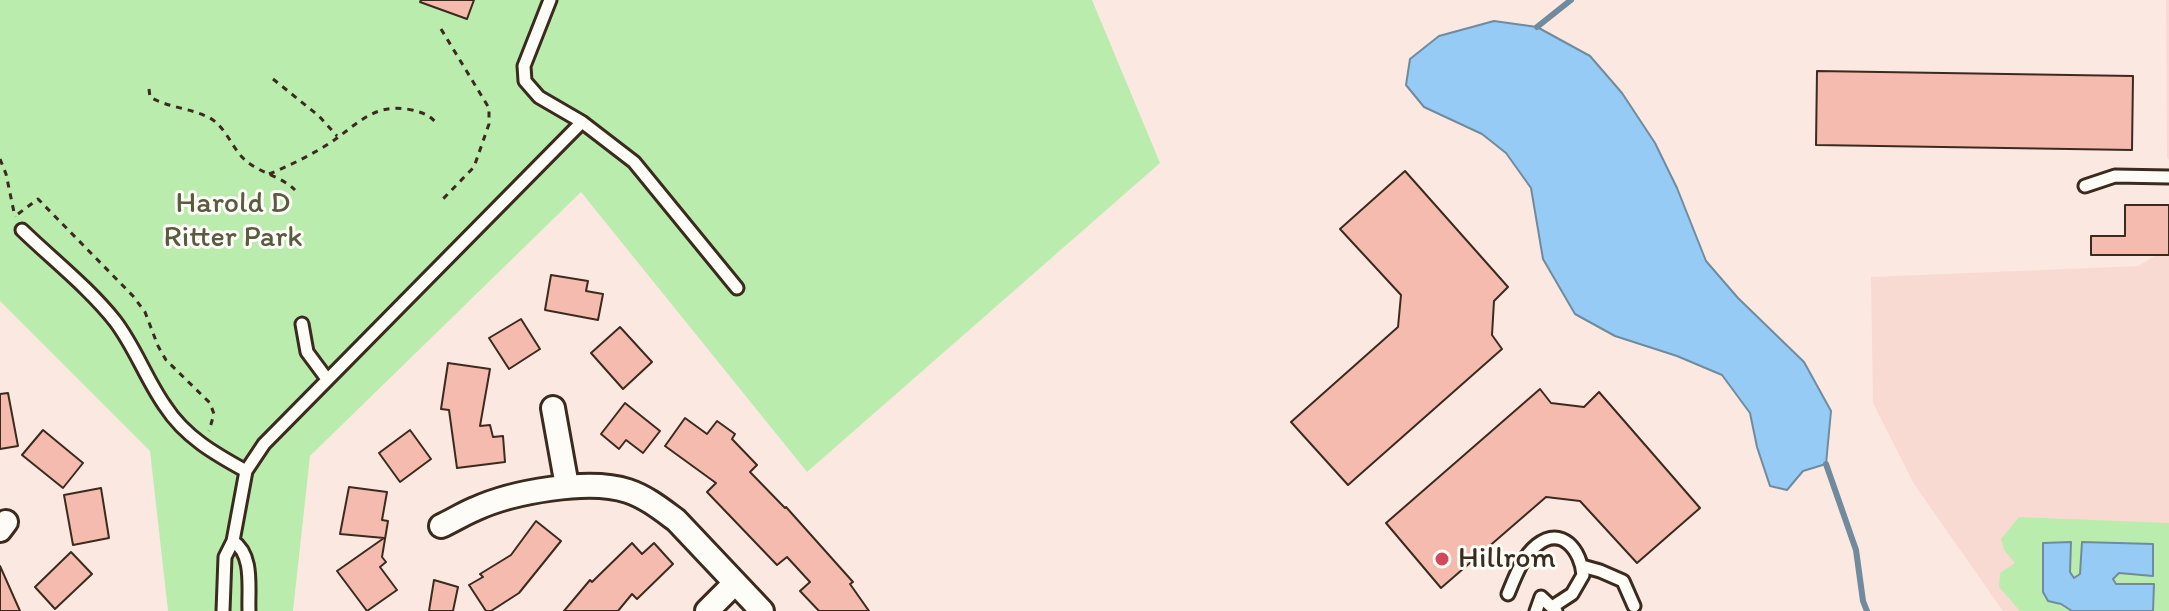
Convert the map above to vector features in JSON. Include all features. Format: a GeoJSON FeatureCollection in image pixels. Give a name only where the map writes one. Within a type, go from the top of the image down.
{"type":"FeatureCollection","features":[{"type":"Feature","properties":{"kind":"street"},"geometry":{"type":"LineString","coordinates":[[553,408],[567,486]]}},
{"type":"Feature","properties":{"kind":"street"},"geometry":{"type":"LineString","coordinates":[[441,526],[476,508],[567,486],[608,486],[631,492],[676,520],[762,611]]}},
{"type":"Feature","properties":{"kind":"street"},"geometry":{"type":"LineString","coordinates":[[707,611],[735,583]]}},
{"type":"Feature","properties":{"kind":"lane"},"geometry":{"type":"LineString","coordinates":[[550,0],[524,66],[525,81],[539,97],[582,122],[634,162],[737,288]]}},
{"type":"Feature","properties":{"kind":"lane"},"geometry":{"type":"LineString","coordinates":[[223,611],[225,557],[233,541],[246,471],[264,444],[582,122]]}},
{"type":"Feature","properties":{"kind":"lane"},"geometry":{"type":"LineString","coordinates":[[2085,186],[2115,176],[2169,177]]}},
{"type":"Feature","properties":{"kind":"lane"},"geometry":{"type":"LineString","coordinates":[[22,230],[115,321],[164,406],[182,428],[215,455],[246,471]]}},
{"type":"Feature","properties":{"kind":"lane"},"geometry":{"type":"LineString","coordinates":[[302,324],[307,352],[327,379]]}},
{"type":"Feature","properties":{"kind":"lane"},"geometry":{"type":"LineString","coordinates":[[1508,594],[1519,568],[1538,544],[1554,538],[1567,541],[1578,551],[1583,575],[1572,594],[1554,609],[1541,597],[1536,611]]}},
{"type":"Feature","properties":{"kind":"lane"},"geometry":{"type":"LineString","coordinates":[[233,541],[242,547],[247,560],[249,611]]}},
{"type":"Feature","properties":{"kind":"lane"},"geometry":{"type":"LineString","coordinates":[[1582,566],[1623,581],[1634,606]]}},
{"type":"Feature","properties":{"kind":"path"},"geometry":{"type":"LineString","coordinates":[[441,29],[489,108],[489,124],[474,167],[442,200]]}},
{"type":"Feature","properties":{"kind":"path"},"geometry":{"type":"LineString","coordinates":[[273,79],[312,110],[337,136]]}},
{"type":"Feature","properties":{"kind":"path"},"geometry":{"type":"LineString","coordinates":[[149,89],[150,97],[161,103],[211,119],[253,167],[295,190]]}},
{"type":"Feature","properties":{"kind":"path"},"geometry":{"type":"LineString","coordinates":[[269,174],[329,143],[364,117],[381,109],[414,110],[430,115],[438,125]]}},
{"type":"Feature","properties":{"kind":"path"},"geometry":{"type":"LineString","coordinates":[[0,159],[15,216],[38,199],[133,296],[145,312],[166,360],[210,403],[214,414],[207,434]]}},
{"type":"Feature","properties":{"kind":"shaded area"},"geometry":{"type":"Polygon","coordinates":[[[2166,0],[2169,0],[2169,160],[2167,158],[2166,0]]]}},
{"type":"Feature","properties":{"kind":"shaded area"},"geometry":{"type":"Polygon","coordinates":[[[2169,246],[2169,611],[2003,611],[1914,484],[1873,403],[1871,277],[2139,266],[2169,246]]]}},
{"type":"Feature","properties":{"kind":"green space","name":"Harold D Ritter Park"},"geometry":{"type":"Polygon","coordinates":[[[0,0],[1092,0],[1160,163],[807,472],[581,192],[310,456],[293,611],[168,611],[150,451],[0,301],[0,0]]]}},
{"type":"Feature","properties":{"kind":"green space"},"geometry":{"type":"Polygon","coordinates":[[[2019,517],[2169,523],[2169,611],[2153,611],[2153,584],[2116,584],[2113,579],[2153,544],[2074,578],[2044,543],[2045,598],[2072,611],[2020,611],[1999,587],[2000,573],[2015,563],[2004,550],[2001,539],[2019,517]]]}},
{"type":"Feature","properties":{"kind":"water"},"geometry":{"type":"Polygon","coordinates":[[[1494,21],[1537,27],[1590,56],[1622,93],[1655,143],[1706,261],[1738,298],[1804,362],[1831,411],[1826,464],[1803,471],[1787,490],[1770,486],[1750,413],[1722,375],[1677,356],[1615,336],[1575,314],[1543,259],[1531,188],[1506,153],[1482,134],[1424,107],[1406,85],[1410,59],[1439,36],[1494,21]]]}},
{"type":"Feature","properties":{"kind":"water"},"geometry":{"type":"Polygon","coordinates":[[[2071,542],[2070,572],[2074,578],[2080,574],[2082,542],[2153,544],[2153,576],[2119,573],[2113,579],[2116,584],[2154,584],[2153,611],[2072,611],[2048,601],[2043,592],[2043,543],[2071,542]]]}},
{"type":"Feature","properties":{"kind":"building"},"geometry":{"type":"Polygon","coordinates":[[[421,0],[474,0],[467,19],[421,0]]]}},
{"type":"Feature","properties":{"kind":"building"},"geometry":{"type":"Polygon","coordinates":[[[1817,71],[2133,76],[2132,150],[1816,145],[1817,71]]]}},
{"type":"Feature","properties":{"kind":"building"},"geometry":{"type":"Polygon","coordinates":[[[1405,171],[1508,287],[1494,301],[1492,335],[1502,349],[1348,485],[1291,422],[1398,327],[1401,295],[1340,229],[1405,171]]]}},
{"type":"Feature","properties":{"kind":"building"},"geometry":{"type":"Polygon","coordinates":[[[2125,205],[2169,205],[2169,255],[2091,255],[2091,236],[2125,236],[2125,205]]]}},
{"type":"Feature","properties":{"kind":"building"},"geometry":{"type":"Polygon","coordinates":[[[551,275],[588,281],[586,291],[603,294],[598,320],[545,310],[551,275]]]}},
{"type":"Feature","properties":{"kind":"building"},"geometry":{"type":"Polygon","coordinates":[[[521,319],[540,349],[509,369],[489,338],[521,319]]]}},
{"type":"Feature","properties":{"kind":"building"},"geometry":{"type":"Polygon","coordinates":[[[620,327],[652,362],[623,389],[591,353],[620,327]]]}},
{"type":"Feature","properties":{"kind":"building"},"geometry":{"type":"Polygon","coordinates":[[[448,363],[490,369],[480,426],[490,425],[493,437],[503,436],[505,462],[457,468],[449,410],[441,409],[448,363]]]}},
{"type":"Feature","properties":{"kind":"building"},"geometry":{"type":"Polygon","coordinates":[[[1540,389],[1551,403],[1584,407],[1599,392],[1700,508],[1637,563],[1580,501],[1546,497],[1441,588],[1386,523],[1540,389]]]}},
{"type":"Feature","properties":{"kind":"building"},"geometry":{"type":"Polygon","coordinates":[[[8,393],[18,446],[0,449],[0,394],[8,393]]]}},
{"type":"Feature","properties":{"kind":"building"},"geometry":{"type":"Polygon","coordinates":[[[625,403],[660,431],[643,453],[626,440],[619,449],[601,434],[625,403]]]}},
{"type":"Feature","properties":{"kind":"building"},"geometry":{"type":"Polygon","coordinates":[[[685,418],[707,434],[717,421],[735,434],[732,439],[757,465],[750,472],[853,582],[850,584],[869,611],[819,611],[800,591],[810,582],[787,557],[777,565],[707,492],[716,483],[665,446],[685,418]]]}},
{"type":"Feature","properties":{"kind":"building"},"geometry":{"type":"Polygon","coordinates":[[[43,430],[83,463],[63,488],[22,455],[43,430]]]}},
{"type":"Feature","properties":{"kind":"building"},"geometry":{"type":"Polygon","coordinates":[[[410,430],[431,459],[400,482],[379,453],[410,430]]]}},
{"type":"Feature","properties":{"kind":"building"},"geometry":{"type":"Polygon","coordinates":[[[349,487],[387,492],[382,520],[388,521],[382,557],[386,562],[380,567],[397,590],[367,611],[337,571],[384,538],[340,534],[349,487]]]}},
{"type":"Feature","properties":{"kind":"building"},"geometry":{"type":"Polygon","coordinates":[[[101,488],[109,538],[73,545],[64,495],[101,488]]]}},
{"type":"Feature","properties":{"kind":"building"},"geometry":{"type":"Polygon","coordinates":[[[536,521],[561,541],[519,593],[486,611],[469,585],[483,577],[480,574],[511,555],[536,521]]]}},
{"type":"Feature","properties":{"kind":"building"},"geometry":{"type":"Polygon","coordinates":[[[632,543],[642,554],[654,543],[673,564],[637,599],[632,594],[618,611],[564,611],[590,580],[592,582],[632,543]]]}},
{"type":"Feature","properties":{"kind":"building"},"geometry":{"type":"Polygon","coordinates":[[[71,552],[92,574],[55,609],[35,587],[71,552]]]}},
{"type":"Feature","properties":{"kind":"building"},"geometry":{"type":"Polygon","coordinates":[[[0,566],[20,611],[0,611],[0,566]]]}},
{"type":"Feature","properties":{"kind":"building"},"geometry":{"type":"Polygon","coordinates":[[[434,580],[458,587],[453,611],[429,611],[434,580]]]}},
{"type":"Feature","properties":{"kind":"waterway"},"geometry":{"type":"LineString","coordinates":[[1537,27],[1571,0]]}},
{"type":"Feature","properties":{"kind":"waterway"},"geometry":{"type":"LineString","coordinates":[[1826,464],[1856,550],[1867,611]]}},
{"type":"Feature","properties":{"kind":"place","name":"Hillrom"},"geometry":{"type":"Point","coordinates":[1442,559]}}]}
